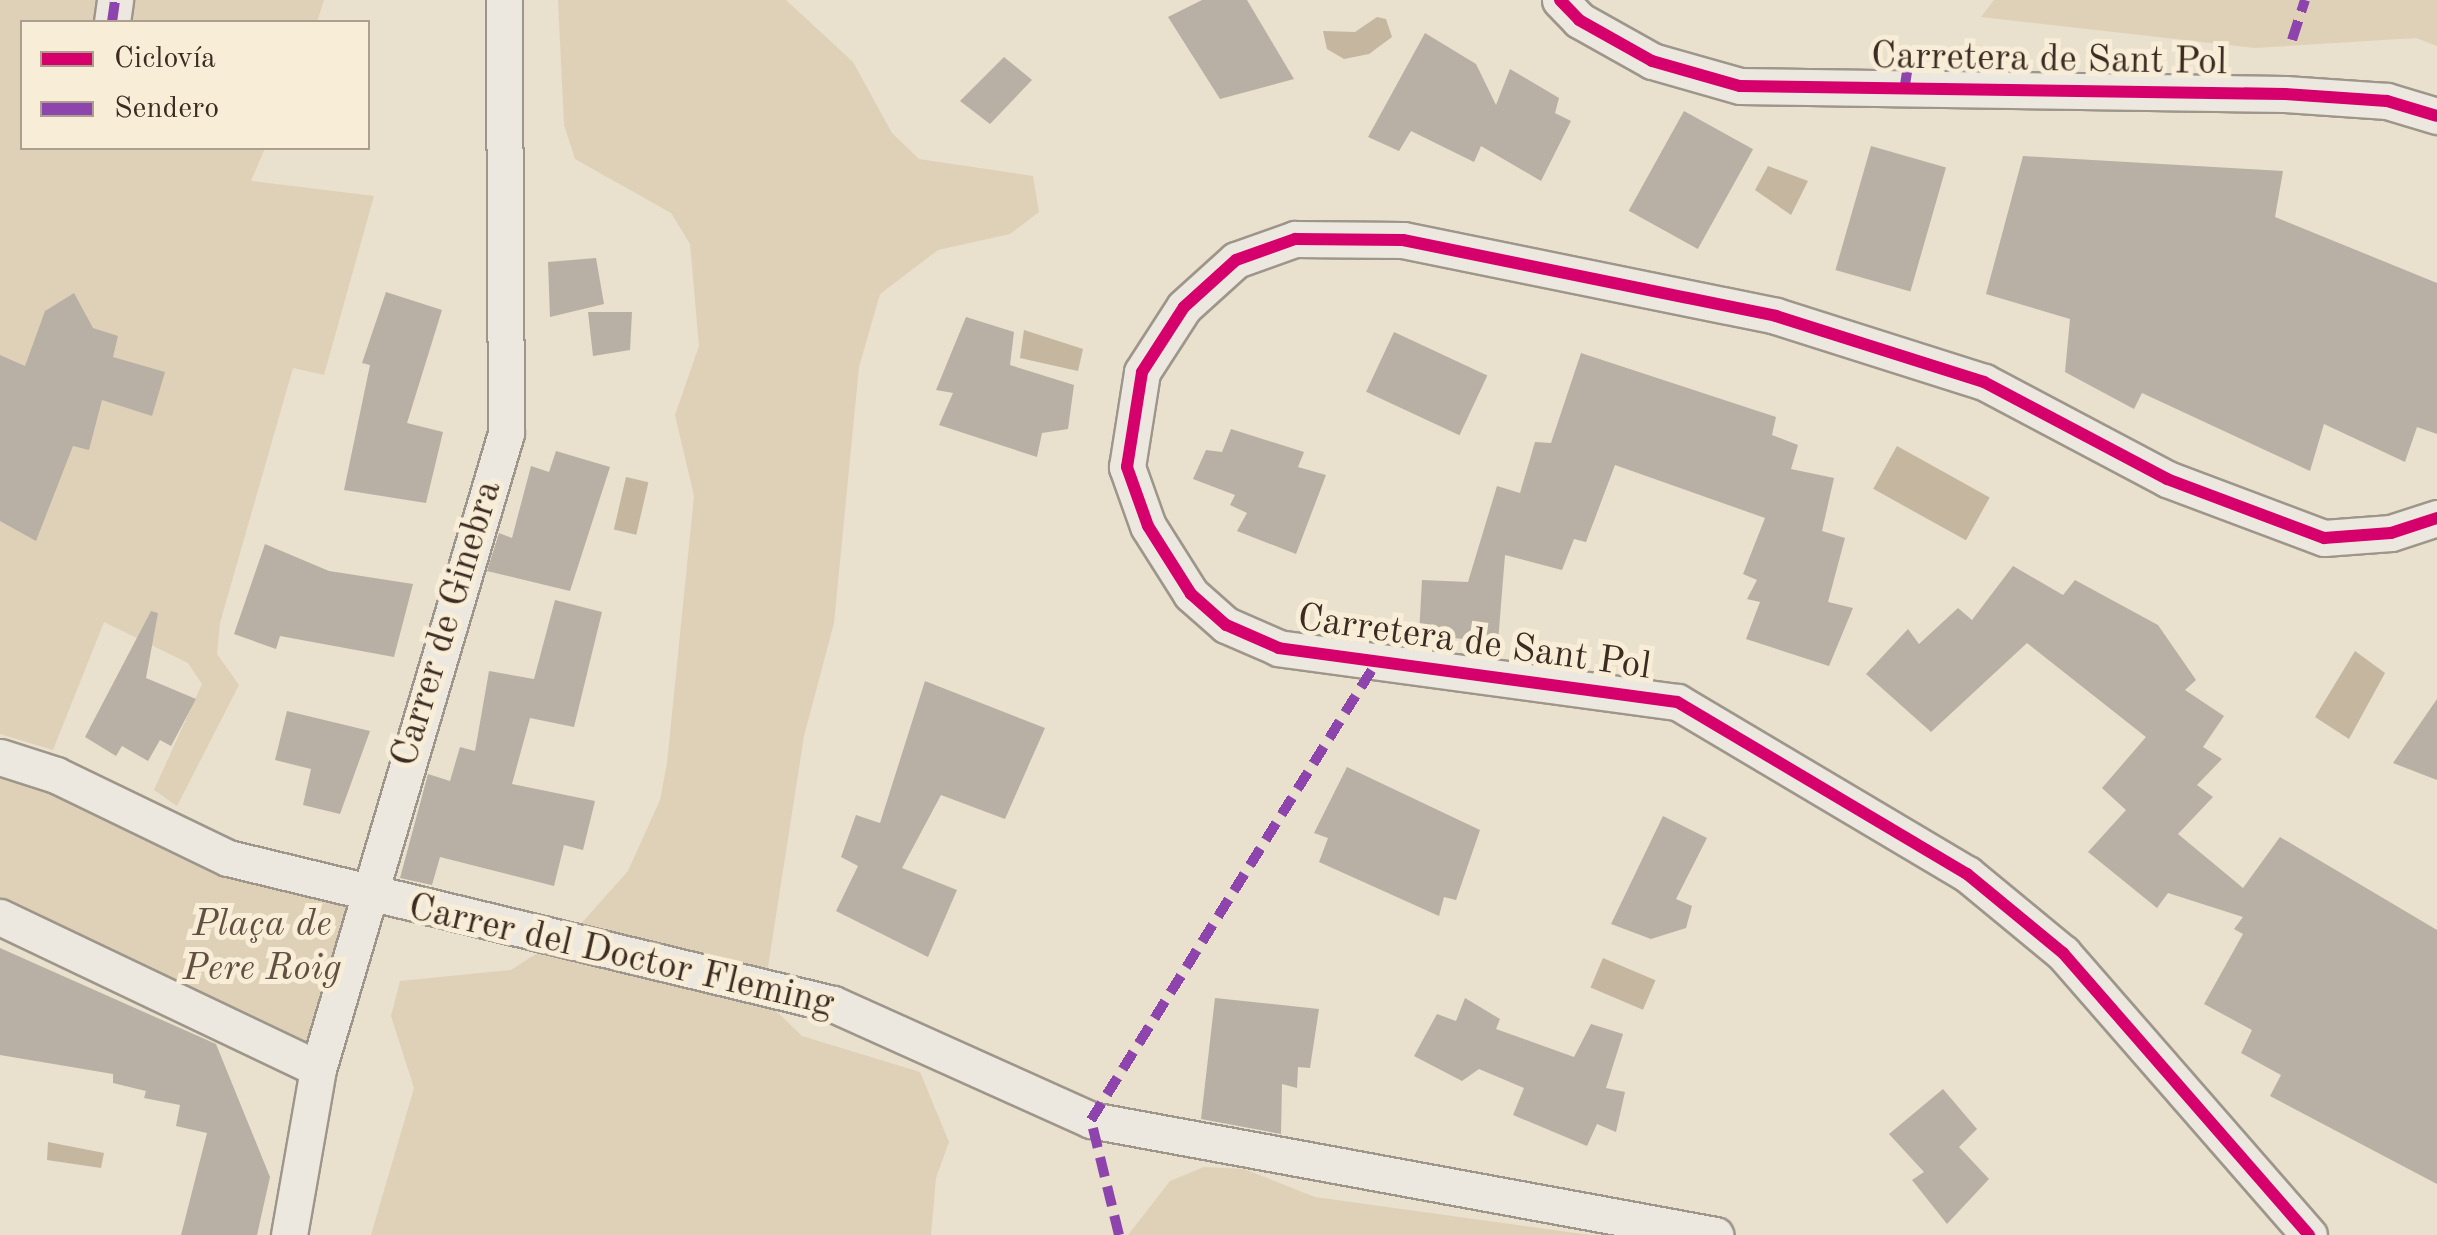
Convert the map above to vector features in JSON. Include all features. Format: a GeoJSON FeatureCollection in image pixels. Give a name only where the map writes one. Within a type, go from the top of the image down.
{"type":"FeatureCollection","features":[{"type":"Feature","properties":{"kind":"street","name":"Carrer de Ginebra"},"geometry":{"type":"LineString","coordinates":[[288,1235],[318,1069],[365,896],[506,433],[504,0]]}},
{"type":"Feature","properties":{"kind":"street","name":"Carretera de Sant Pol"},"geometry":{"type":"LineString","coordinates":[[1560,0],[1579,20],[1652,61],[1740,86],[2286,94],[2387,101],[2437,116]]}},
{"type":"Feature","properties":{"kind":"street","name":"Carretera de Sant Pol"},"geometry":{"type":"LineString","coordinates":[[2309,1235],[2063,953],[1967,874],[1677,702],[1279,648],[1226,625],[1191,594],[1148,526],[1128,467],[1142,372],[1184,306],[1236,260],[1295,239],[1403,240],[1776,316],[1984,382],[2167,479],[2324,538],[2391,534],[2437,518]]}},
{"type":"Feature","properties":{"kind":"street","name":"Carrer del Doctor Fleming"},"geometry":{"type":"LineString","coordinates":[[0,757],[56,774],[228,858],[365,896],[833,1004],[1091,1120],[1715,1235]]}},
{"type":"Feature","properties":{"kind":"street"},"geometry":{"type":"LineString","coordinates":[[0,917],[318,1069]]}},
{"type":"Feature","properties":{"kind":"green space"},"geometry":{"type":"Polygon","coordinates":[[[0,0],[324,0],[318,20],[20,20],[20,150],[264,150],[251,181],[374,196],[324,375],[293,368],[220,623],[217,654],[239,685],[177,806],[154,790],[202,684],[188,663],[104,622],[53,750],[0,734],[0,0]]]}},
{"type":"Feature","properties":{"kind":"green space"},"geometry":{"type":"Polygon","coordinates":[[[558,0],[786,0],[853,62],[892,133],[919,159],[1033,176],[1039,212],[1010,234],[938,250],[880,294],[859,367],[834,623],[804,736],[768,967],[774,1009],[802,1036],[920,1072],[949,1142],[936,1178],[931,1235],[371,1235],[414,1088],[391,1016],[400,981],[511,970],[578,927],[628,871],[660,800],[667,763],[694,496],[675,415],[699,346],[690,244],[671,213],[575,159],[564,125],[558,0]]]}},
{"type":"Feature","properties":{"kind":"green space"},"geometry":{"type":"Polygon","coordinates":[[[1994,0],[2437,0],[2437,46],[2416,38],[2255,48],[1981,17],[1994,0]]]}},
{"type":"Feature","properties":{"kind":"green space","name":"Plaça de Pere Roig"},"geometry":{"type":"Polygon","coordinates":[[[0,758],[365,896],[318,1069],[0,917],[0,758]]]}},
{"type":"Feature","properties":{"kind":"green space"},"geometry":{"type":"Polygon","coordinates":[[[1204,1167],[1244,1169],[1315,1197],[1590,1235],[1128,1235],[1170,1181],[1204,1167]]]}},
{"type":"Feature","properties":{"kind":"shaded area"},"geometry":{"type":"Polygon","coordinates":[[[1377,17],[1386,19],[1392,37],[1369,54],[1344,59],[1327,49],[1323,31],[1355,32],[1377,17]]]}},
{"type":"Feature","properties":{"kind":"shaded area"},"geometry":{"type":"Polygon","coordinates":[[[1768,166],[1808,181],[1791,215],[1755,190],[1768,166]]]}},
{"type":"Feature","properties":{"kind":"shaded area"},"geometry":{"type":"Polygon","coordinates":[[[1024,330],[1083,349],[1078,371],[1020,358],[1024,330]]]}},
{"type":"Feature","properties":{"kind":"shaded area"},"geometry":{"type":"Polygon","coordinates":[[[1897,446],[1990,497],[1966,540],[1873,489],[1897,446]]]}},
{"type":"Feature","properties":{"kind":"shaded area"},"geometry":{"type":"Polygon","coordinates":[[[626,477],[648,482],[636,535],[614,530],[626,477]]]}},
{"type":"Feature","properties":{"kind":"shaded area"},"geometry":{"type":"Polygon","coordinates":[[[2355,651],[2385,673],[2349,739],[2315,717],[2355,651]]]}},
{"type":"Feature","properties":{"kind":"shaded area"},"geometry":{"type":"Polygon","coordinates":[[[1603,958],[1655,980],[1643,1010],[1590,987],[1603,958]]]}},
{"type":"Feature","properties":{"kind":"shaded area"},"geometry":{"type":"Polygon","coordinates":[[[48,1142],[104,1153],[101,1168],[47,1160],[48,1142]]]}},
{"type":"Feature","properties":{"kind":"building"},"geometry":{"type":"Polygon","coordinates":[[[1202,0],[1247,0],[1294,79],[1220,99],[1168,17],[1202,0]]]}},
{"type":"Feature","properties":{"kind":"building"},"geometry":{"type":"Polygon","coordinates":[[[1425,33],[1476,64],[1496,105],[1510,69],[1559,98],[1555,113],[1571,121],[1541,181],[1481,146],[1474,162],[1411,131],[1399,151],[1368,137],[1425,33]]]}},
{"type":"Feature","properties":{"kind":"building"},"geometry":{"type":"Polygon","coordinates":[[[1004,57],[1032,80],[990,124],[960,101],[1004,57]]]}},
{"type":"Feature","properties":{"kind":"building"},"geometry":{"type":"Polygon","coordinates":[[[1684,111],[1753,149],[1698,249],[1629,211],[1684,111]]]}},
{"type":"Feature","properties":{"kind":"building"},"geometry":{"type":"Polygon","coordinates":[[[1871,146],[1946,167],[1910,292],[1835,270],[1871,146]]]}},
{"type":"Feature","properties":{"kind":"building"},"geometry":{"type":"Polygon","coordinates":[[[2023,156],[2283,171],[2275,217],[2437,283],[2437,434],[2417,427],[2405,462],[2324,424],[2310,471],[2142,393],[2134,409],[2065,372],[2070,319],[1986,294],[2023,156]]]}},
{"type":"Feature","properties":{"kind":"building"},"geometry":{"type":"Polygon","coordinates":[[[596,258],[604,304],[550,317],[548,262],[596,258]]]}},
{"type":"Feature","properties":{"kind":"building"},"geometry":{"type":"Polygon","coordinates":[[[386,292],[442,310],[407,423],[443,432],[426,503],[344,490],[370,365],[362,363],[386,292]]]}},
{"type":"Feature","properties":{"kind":"building"},"geometry":{"type":"Polygon","coordinates":[[[74,293],[93,328],[118,336],[113,357],[165,372],[152,416],[102,400],[89,450],[73,446],[36,541],[0,521],[0,355],[25,366],[45,311],[74,293]]]}},
{"type":"Feature","properties":{"kind":"building"},"geometry":{"type":"Polygon","coordinates":[[[588,312],[632,312],[630,350],[593,356],[588,312]]]}},
{"type":"Feature","properties":{"kind":"building"},"geometry":{"type":"Polygon","coordinates":[[[966,317],[1014,332],[1010,365],[1074,385],[1068,429],[1042,433],[1037,457],[939,425],[953,393],[936,390],[966,317]]]}},
{"type":"Feature","properties":{"kind":"building"},"geometry":{"type":"Polygon","coordinates":[[[1394,332],[1487,376],[1459,435],[1366,392],[1394,332]]]}},
{"type":"Feature","properties":{"kind":"building"},"geometry":{"type":"Polygon","coordinates":[[[1581,353],[1776,417],[1772,435],[1798,445],[1791,469],[1834,478],[1822,531],[1845,538],[1828,602],[1853,608],[1829,666],[1746,639],[1760,602],[1747,599],[1757,580],[1743,574],[1765,518],[1615,465],[1586,542],[1574,539],[1562,570],[1505,555],[1498,642],[1419,635],[1422,580],[1468,582],[1497,486],[1520,493],[1535,442],[1551,443],[1581,353]]]}},
{"type":"Feature","properties":{"kind":"building"},"geometry":{"type":"Polygon","coordinates":[[[1231,429],[1304,452],[1298,467],[1326,475],[1296,554],[1237,531],[1247,513],[1230,505],[1235,495],[1193,479],[1206,450],[1222,452],[1231,429]]]}},
{"type":"Feature","properties":{"kind":"building"},"geometry":{"type":"Polygon","coordinates":[[[556,451],[610,467],[570,591],[487,571],[499,533],[512,538],[531,466],[549,472],[556,451]]]}},
{"type":"Feature","properties":{"kind":"building"},"geometry":{"type":"Polygon","coordinates":[[[265,544],[329,571],[413,584],[394,657],[280,636],[276,649],[234,634],[265,544]]]}},
{"type":"Feature","properties":{"kind":"building"},"geometry":{"type":"Polygon","coordinates":[[[2013,566],[2063,595],[2075,580],[2158,625],[2196,680],[2185,690],[2224,716],[2203,747],[2222,759],[2197,785],[2213,797],[2178,834],[2243,888],[2280,837],[2437,930],[2437,1184],[2270,1096],[2281,1075],[2241,1053],[2252,1030],[2204,1004],[2243,934],[2234,929],[2243,917],[2168,893],[2157,908],[2088,852],[2126,810],[2102,788],[2146,737],[2027,643],[1931,732],[1866,674],[1908,629],[1919,644],[1958,608],[1972,620],[2013,566]]]}},
{"type":"Feature","properties":{"kind":"building"},"geometry":{"type":"Polygon","coordinates":[[[555,600],[602,612],[574,727],[530,718],[512,784],[595,801],[583,850],[564,845],[554,886],[440,857],[432,885],[400,878],[428,774],[450,781],[460,747],[475,751],[489,671],[534,679],[555,600]]]}},
{"type":"Feature","properties":{"kind":"building"},"geometry":{"type":"Polygon","coordinates":[[[151,611],[158,613],[146,678],[196,699],[171,746],[160,740],[148,761],[122,746],[116,756],[85,737],[151,611]]]}},
{"type":"Feature","properties":{"kind":"building"},"geometry":{"type":"Polygon","coordinates":[[[925,681],[1045,728],[1005,819],[941,795],[902,868],[957,890],[928,957],[836,911],[858,866],[841,857],[856,815],[880,823],[925,681]]]}},
{"type":"Feature","properties":{"kind":"building"},"geometry":{"type":"Polygon","coordinates":[[[2437,699],[2437,780],[2393,763],[2437,699]]]}},
{"type":"Feature","properties":{"kind":"building"},"geometry":{"type":"Polygon","coordinates":[[[287,711],[370,731],[340,814],[303,805],[311,769],[275,760],[287,711]]]}},
{"type":"Feature","properties":{"kind":"building"},"geometry":{"type":"Polygon","coordinates":[[[1347,767],[1480,830],[1456,900],[1444,897],[1439,916],[1319,862],[1328,838],[1314,833],[1347,767]]]}},
{"type":"Feature","properties":{"kind":"building"},"geometry":{"type":"Polygon","coordinates":[[[1663,816],[1707,838],[1676,899],[1692,906],[1686,928],[1651,939],[1611,924],[1663,816]]]}},
{"type":"Feature","properties":{"kind":"building"},"geometry":{"type":"Polygon","coordinates":[[[0,948],[216,1044],[270,1177],[257,1235],[181,1235],[207,1133],[176,1126],[180,1105],[144,1098],[146,1091],[113,1083],[113,1074],[0,1055],[0,948]]]}},
{"type":"Feature","properties":{"kind":"building"},"geometry":{"type":"Polygon","coordinates":[[[1215,998],[1319,1009],[1310,1068],[1298,1067],[1297,1088],[1282,1084],[1281,1134],[1201,1119],[1215,998]]]}},
{"type":"Feature","properties":{"kind":"building"},"geometry":{"type":"Polygon","coordinates":[[[1465,998],[1500,1019],[1496,1029],[1574,1057],[1591,1024],[1623,1034],[1606,1088],[1625,1092],[1616,1132],[1597,1124],[1587,1146],[1513,1115],[1524,1088],[1479,1069],[1462,1081],[1414,1056],[1437,1014],[1456,1021],[1465,998]]]}},
{"type":"Feature","properties":{"kind":"building"},"geometry":{"type":"Polygon","coordinates":[[[1943,1089],[1977,1129],[1959,1147],[1989,1179],[1947,1224],[1912,1180],[1924,1172],[1889,1134],[1943,1089]]]}},
{"type":"Feature","properties":{"kind":"marked path"},"geometry":{"type":"LineString","coordinates":[[112,20],[115,0]]}},
{"type":"Feature","properties":{"kind":"marked path"},"geometry":{"type":"LineString","coordinates":[[2292,40],[2305,0]]}},
{"type":"Feature","properties":{"kind":"marked path"},"geometry":{"type":"LineString","coordinates":[[1904,91],[1909,59]]}},
{"type":"Feature","properties":{"kind":"marked path"},"geometry":{"type":"LineString","coordinates":[[1119,1235],[1091,1120],[1378,660]]}},
{"type":"Feature","properties":{"kind":"cycle path"},"geometry":{"type":"LineString","coordinates":[[1560,0],[1579,20],[1652,61],[1740,86],[2285,94],[2387,101],[2437,116]]}},
{"type":"Feature","properties":{"kind":"cycle path"},"geometry":{"type":"LineString","coordinates":[[2309,1235],[2063,953],[1967,874],[1677,702],[1279,648],[1226,625],[1191,594],[1148,526],[1127,467],[1142,372],[1184,307],[1236,260],[1295,239],[1403,240],[1776,316],[1984,382],[2167,479],[2324,538],[2391,533],[2437,518]]}}]}
